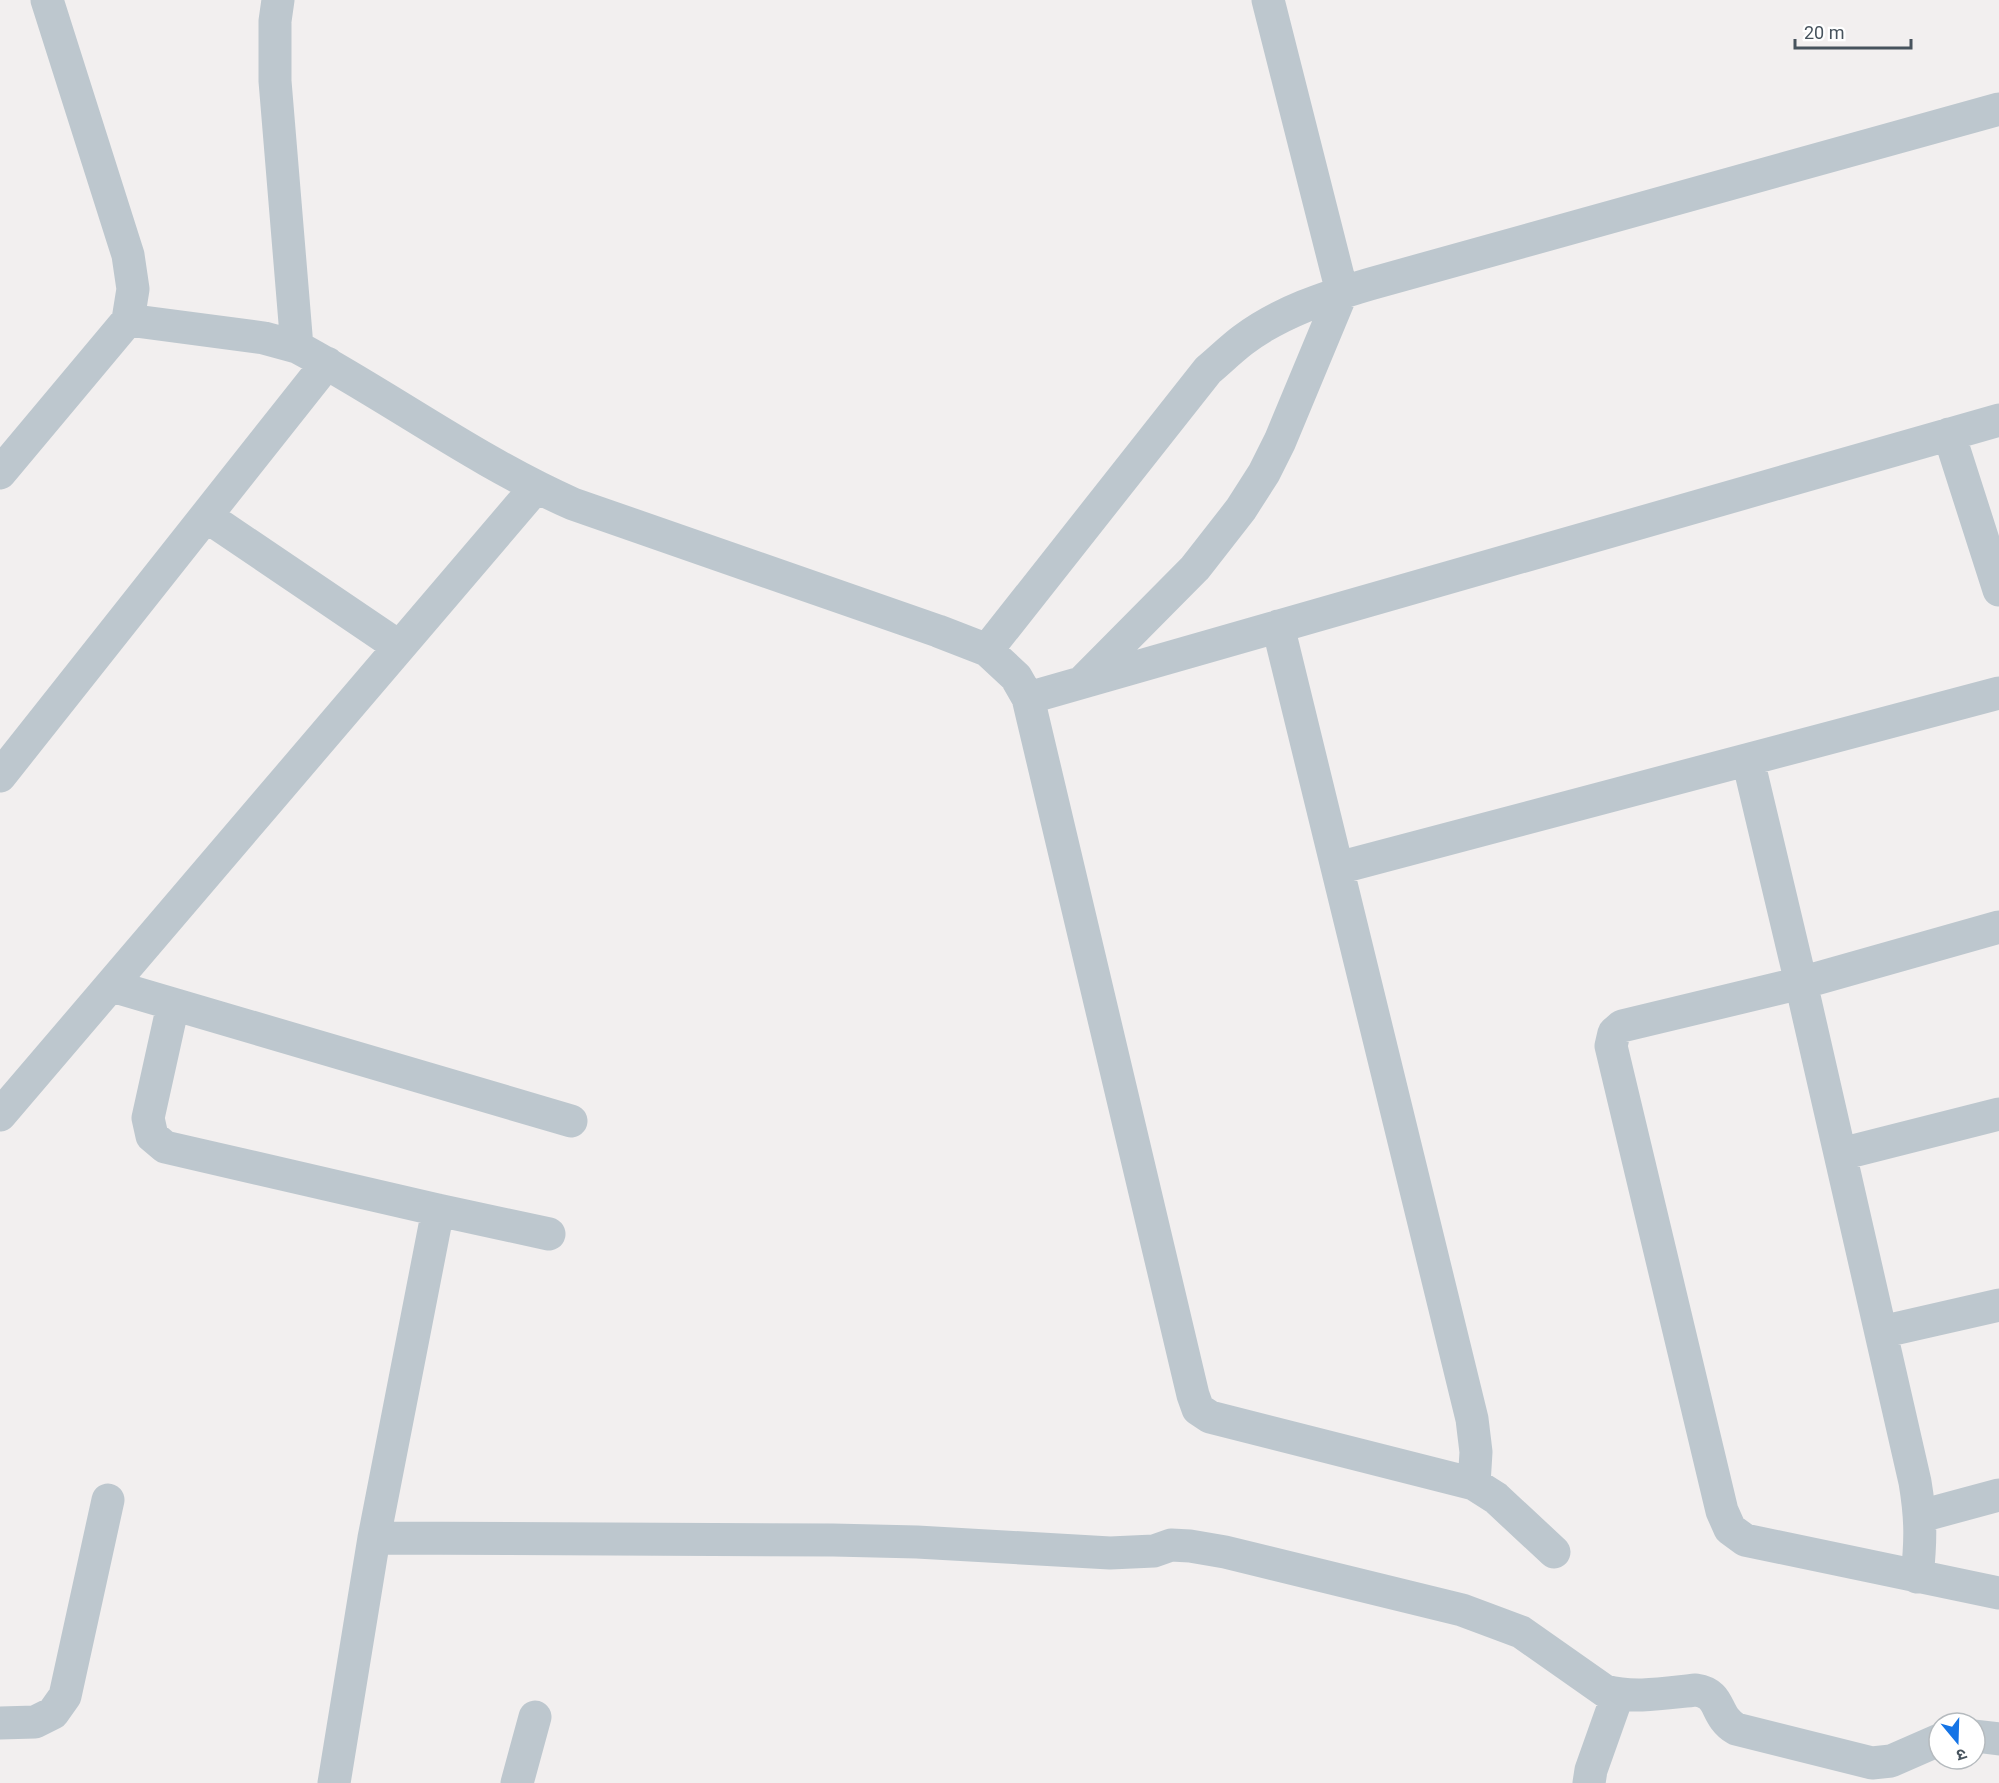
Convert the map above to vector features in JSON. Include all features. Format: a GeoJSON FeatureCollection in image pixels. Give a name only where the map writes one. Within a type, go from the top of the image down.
{"type":"FeatureCollection","features":[{"type":"Feature","properties":{"kind":"street"},"geometry":{"type":"LineString","coordinates":[[0,473],[128,320],[133,289],[128,255],[47,0]]}},
{"type":"Feature","properties":{"kind":"street"},"geometry":{"type":"LineString","coordinates":[[278,0],[275,21],[275,81],[297,347]]}},
{"type":"Feature","properties":{"kind":"street"},"geometry":{"type":"LineString","coordinates":[[1081,683],[1195,568],[1241,510],[1264,473],[1280,441],[1342,292],[1268,0]]}},
{"type":"Feature","properties":{"kind":"street"},"geometry":{"type":"LineString","coordinates":[[987,651],[1208,370],[1244,339],[1285,315],[1342,292],[1999,109]]}},
{"type":"Feature","properties":{"kind":"street"},"geometry":{"type":"LineString","coordinates":[[128,320],[264,338],[297,347],[536,487],[573,504],[938,631],[987,651],[1016,677],[1028,698],[1198,1409],[1210,1417],[1474,1484],[1503,1503],[1554,1552]]}},
{"type":"Feature","properties":{"kind":"street"},"geometry":{"type":"LineString","coordinates":[[0,776],[327,363]]}},
{"type":"Feature","properties":{"kind":"street"},"geometry":{"type":"LineString","coordinates":[[1028,698],[1999,420]]}},
{"type":"Feature","properties":{"kind":"street"},"geometry":{"type":"LineString","coordinates":[[1949,434],[1999,590]]}},
{"type":"Feature","properties":{"kind":"street"},"geometry":{"type":"LineString","coordinates":[[0,1115],[536,487]]}},
{"type":"Feature","properties":{"kind":"street"},"geometry":{"type":"LineString","coordinates":[[206,516],[398,646]]}},
{"type":"Feature","properties":{"kind":"street"},"geometry":{"type":"LineString","coordinates":[[1278,626],[1472,1419],[1476,1452],[1474,1484]]}},
{"type":"Feature","properties":{"kind":"street"},"geometry":{"type":"LineString","coordinates":[[1338,868],[1999,693]]}},
{"type":"Feature","properties":{"kind":"street"},"geometry":{"type":"LineString","coordinates":[[1748,759],[1915,1482],[1921,1516],[1917,1577]]}},
{"type":"Feature","properties":{"kind":"street"},"geometry":{"type":"LineString","coordinates":[[1999,927],[1801,983],[1622,1026],[1614,1033],[1611,1046],[1722,1511],[1730,1528],[1744,1540],[1999,1593]]}},
{"type":"Feature","properties":{"kind":"street"},"geometry":{"type":"LineString","coordinates":[[112,986],[571,1121]]}},
{"type":"Feature","properties":{"kind":"street"},"geometry":{"type":"LineString","coordinates":[[173,1005],[148,1118],[152,1136],[165,1146],[549,1234]]}},
{"type":"Feature","properties":{"kind":"street"},"geometry":{"type":"LineString","coordinates":[[1841,1154],[1999,1114]]}},
{"type":"Feature","properties":{"kind":"street"},"geometry":{"type":"LineString","coordinates":[[334,1783],[374,1538],[438,1210]]}},
{"type":"Feature","properties":{"kind":"street"},"geometry":{"type":"LineString","coordinates":[[1881,1332],[1999,1305]]}},
{"type":"Feature","properties":{"kind":"street"},"geometry":{"type":"LineString","coordinates":[[1921,1516],[1999,1495]]}},
{"type":"Feature","properties":{"kind":"street"},"geometry":{"type":"LineString","coordinates":[[0,1723],[35,1722],[53,1713],[65,1696],[108,1500]]}},
{"type":"Feature","properties":{"kind":"street"},"geometry":{"type":"LineString","coordinates":[[374,1538],[833,1540],[917,1542],[1110,1554],[1154,1551],[1171,1545],[1190,1546],[1282,1566],[1492,1619],[1521,1632],[1605,1690],[1618,1694],[1696,1690],[1706,1692],[1712,1695],[1726,1723],[1736,1729],[1872,1763],[1891,1761],[1927,1745]]}},
{"type":"Feature","properties":{"kind":"street"},"geometry":{"type":"LineString","coordinates":[[1589,1783],[1591,1770],[1618,1694]]}},
{"type":"Feature","properties":{"kind":"street"},"geometry":{"type":"LineString","coordinates":[[516,1783],[535,1717]]}}]}
